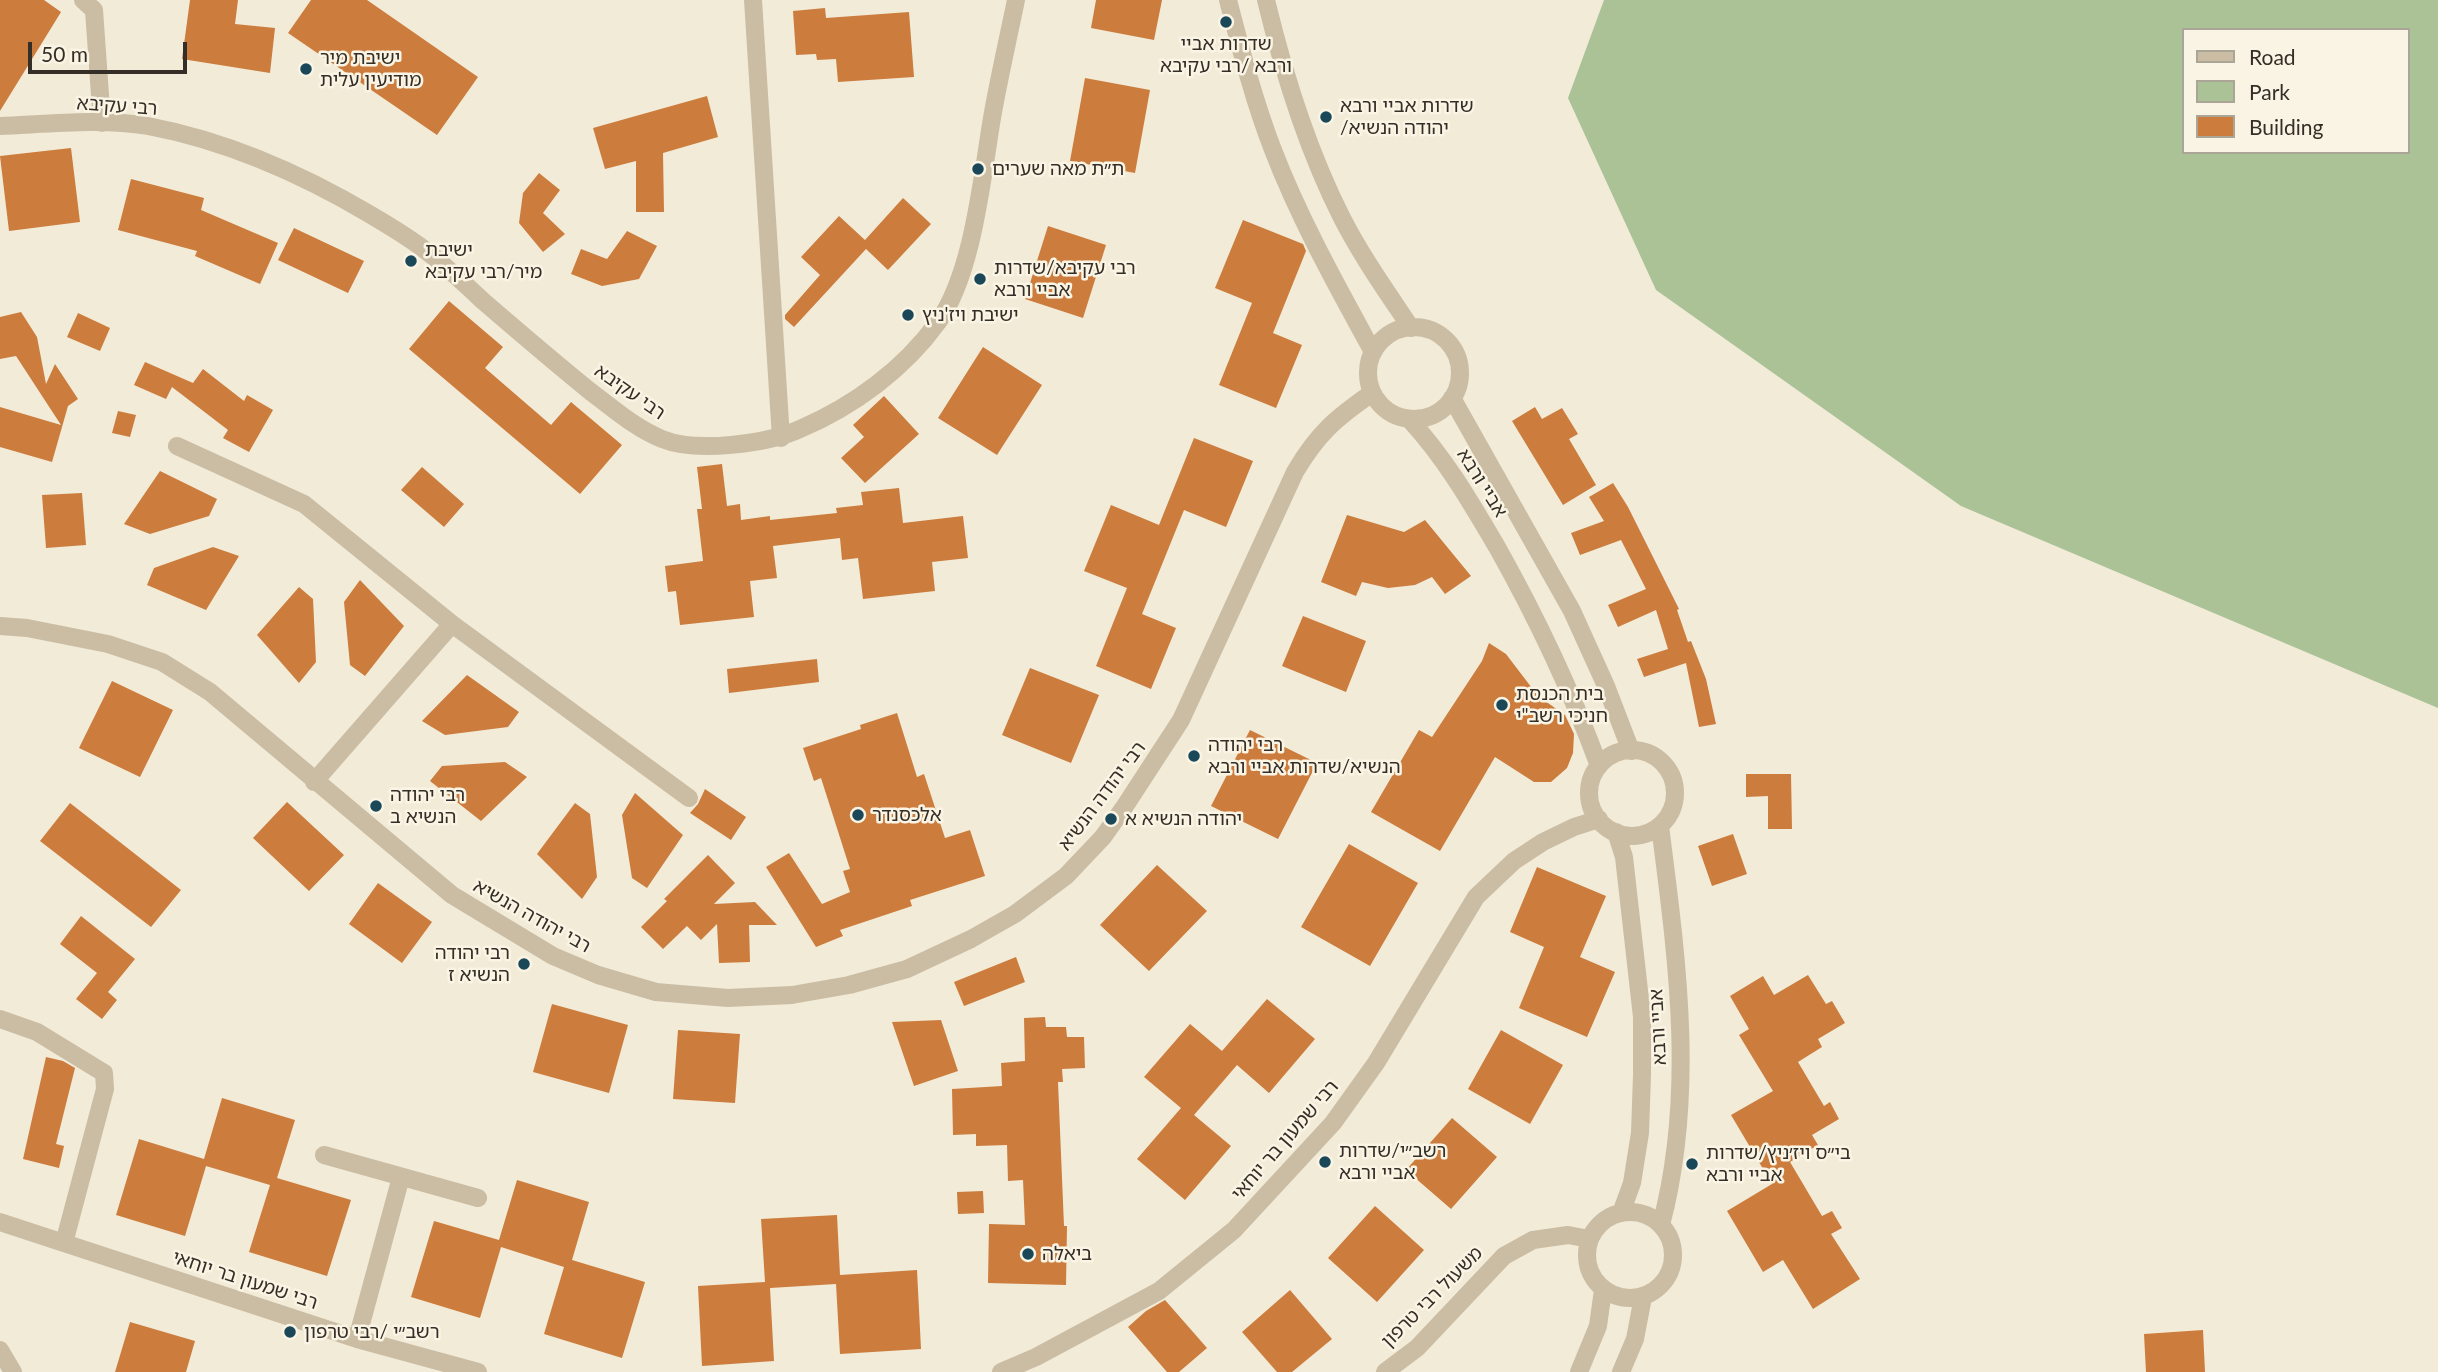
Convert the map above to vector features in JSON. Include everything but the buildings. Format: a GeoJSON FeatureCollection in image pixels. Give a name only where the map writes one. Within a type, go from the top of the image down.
{"type":"FeatureCollection","features":[{"type":"Feature","properties":{"kind":"street"},"geometry":{"type":"LineString","coordinates":[[83,0],[94,10],[102,123]]}},
{"type":"Feature","properties":{"kind":"street"},"geometry":{"type":"LineString","coordinates":[[753,0],[781,438]]}},
{"type":"Feature","properties":{"kind":"street","name":"רבי עקיבא"},"geometry":{"type":"LineString","coordinates":[[0,126],[102,123],[146,126],[217,144],[276,166],[332,192],[429,253],[528,341],[628,421],[664,440],[734,445],[781,438],[823,420],[858,400],[902,362],[940,321],[959,281],[973,232],[1016,0]]}},
{"type":"Feature","properties":{"kind":"street"},"geometry":{"type":"LineString","coordinates":[[1228,0],[1273,150],[1310,234],[1373,352]]}},
{"type":"Feature","properties":{"kind":"street"},"geometry":{"type":"LineString","coordinates":[[1266,0],[1293,99],[1342,218],[1411,328]]}},
{"type":"Feature","properties":{"kind":"street"},"geometry":{"type":"LineString","coordinates":[[1421,327],[1440,335],[1455,352],[1460,374],[1452,398],[1438,412],[1423,418],[1409,419],[1386,409],[1372,393],[1368,363],[1373,352],[1387,336],[1411,328],[1421,327]]}},
{"type":"Feature","properties":{"kind":"street","name":"רבי יהודה הנשיא"},"geometry":{"type":"LineString","coordinates":[[0,626],[27,628],[108,644],[162,662],[210,692],[314,782],[452,895],[553,956],[598,975],[656,992],[728,998],[792,995],[835,988],[907,969],[971,939],[1016,914],[1066,876],[1102,836],[1146,777],[1181,720],[1295,472],[1312,444],[1337,418],[1372,393]]}},
{"type":"Feature","properties":{"kind":"street","name":"אביי ורבא"},"geometry":{"type":"LineString","coordinates":[[1452,398],[1572,611],[1632,751]]}},
{"type":"Feature","properties":{"kind":"street","name":"אביי ורבא"},"geometry":{"type":"LineString","coordinates":[[1409,419],[1452,471],[1541,626],[1574,699],[1599,766]]}},
{"type":"Feature","properties":{"kind":"street"},"geometry":{"type":"LineString","coordinates":[[177,446],[304,503],[452,624],[689,798]]}},
{"type":"Feature","properties":{"kind":"street"},"geometry":{"type":"LineString","coordinates":[[314,782],[452,624]]}},
{"type":"Feature","properties":{"kind":"street"},"geometry":{"type":"LineString","coordinates":[[1632,751],[1646,752],[1662,762],[1674,783],[1674,803],[1660,826],[1640,835],[1623,835],[1602,824],[1592,808],[1589,793],[1592,778],[1599,766],[1620,752],[1632,751]]}},
{"type":"Feature","properties":{"kind":"street","name":"רבי שמעון בר יוחאי"},"geometry":{"type":"LineString","coordinates":[[1002,1372],[1037,1357],[1159,1291],[1234,1230],[1333,1123],[1376,1063],[1476,897],[1514,860],[1574,827],[1599,819]]}},
{"type":"Feature","properties":{"kind":"street","name":"אביי ורבא"},"geometry":{"type":"LineString","coordinates":[[1660,826],[1681,1015],[1679,1136],[1671,1190],[1661,1225]]}},
{"type":"Feature","properties":{"kind":"street","name":"אביי ורבא"},"geometry":{"type":"LineString","coordinates":[[1616,832],[1624,857],[1642,1017],[1640,1133],[1632,1183],[1621,1213]]}},
{"type":"Feature","properties":{"kind":"street"},"geometry":{"type":"LineString","coordinates":[[0,1019],[37,1032],[104,1073],[105,1089],[64,1243]]}},
{"type":"Feature","properties":{"kind":"street"},"geometry":{"type":"LineString","coordinates":[[324,1155],[478,1198]]}},
{"type":"Feature","properties":{"kind":"street"},"geometry":{"type":"LineString","coordinates":[[356,1339],[401,1177]]}},
{"type":"Feature","properties":{"kind":"street"},"geometry":{"type":"LineString","coordinates":[[1635,1212],[1650,1216],[1661,1225],[1670,1237],[1674,1252],[1666,1280],[1643,1297],[1629,1299],[1603,1290],[1588,1267],[1586,1253],[1589,1239],[1596,1227],[1607,1218],[1635,1212]]}},
{"type":"Feature","properties":{"kind":"street","name":"רבי שמעון בר יוחאי"},"geometry":{"type":"LineString","coordinates":[[0,1222],[356,1339],[478,1372]]}},
{"type":"Feature","properties":{"kind":"street","name":"משעול רבי טרפון"},"geometry":{"type":"LineString","coordinates":[[1385,1372],[1417,1348],[1504,1256],[1533,1240],[1567,1235],[1589,1239]]}},
{"type":"Feature","properties":{"kind":"street"},"geometry":{"type":"LineString","coordinates":[[1579,1372],[1598,1326],[1603,1290]]}},
{"type":"Feature","properties":{"kind":"street"},"geometry":{"type":"LineString","coordinates":[[1621,1372],[1635,1339],[1643,1297]]}},
{"type":"Feature","properties":{"kind":"street"},"geometry":{"type":"LineString","coordinates":[[0,1350],[13,1372]]}},
{"type":"Feature","properties":{"kind":"green space"},"geometry":{"type":"Polygon","coordinates":[[[1604,0],[2438,0],[2438,708],[1961,506],[1656,290],[1568,98],[1604,0]]]}},
{"type":"Feature","properties":{"kind":"place","name":"שדרות אביי ורבא /רבי עקיבא"},"geometry":{"type":"Point","coordinates":[1226,22]}},
{"type":"Feature","properties":{"kind":"place","name":"ישיבת מיר מודיעין עלית"},"geometry":{"type":"Point","coordinates":[306,69]}},
{"type":"Feature","properties":{"kind":"place","name":"שדרות אביי ורבא /יהודה הנשיא"},"geometry":{"type":"Point","coordinates":[1326,117]}},
{"type":"Feature","properties":{"kind":"place","name":"ת״ת מאה שערים"},"geometry":{"type":"Point","coordinates":[978,169]}},
{"type":"Feature","properties":{"kind":"place","name":"ישיבת מיר/רבי עקיבא"},"geometry":{"type":"Point","coordinates":[411,261]}},
{"type":"Feature","properties":{"kind":"place","name":"רבי עקיבא/שדרות אביי ורבא"},"geometry":{"type":"Point","coordinates":[980,279]}},
{"type":"Feature","properties":{"kind":"place","name":"ישיבת ויז'ניץ"},"geometry":{"type":"Point","coordinates":[908,315]}},
{"type":"Feature","properties":{"kind":"place","name":"בית הכנסת חניכי רשב\"י"},"geometry":{"type":"Point","coordinates":[1502,705]}},
{"type":"Feature","properties":{"kind":"place","name":"רבי יהודה הנשיא/שדרות אביי ורבא"},"geometry":{"type":"Point","coordinates":[1194,756]}},
{"type":"Feature","properties":{"kind":"place","name":"רבי יהודה הנשיא ב"},"geometry":{"type":"Point","coordinates":[376,806]}},
{"type":"Feature","properties":{"kind":"place","name":"אלכסנדר"},"geometry":{"type":"Point","coordinates":[858,815]}},
{"type":"Feature","properties":{"kind":"place","name":"יהודה הנשיא א"},"geometry":{"type":"Point","coordinates":[1111,819]}},
{"type":"Feature","properties":{"kind":"place","name":"רבי יהודה הנשיא ז"},"geometry":{"type":"Point","coordinates":[524,964]}},
{"type":"Feature","properties":{"kind":"place","name":"רשב״י/שדרות אביי ורבא"},"geometry":{"type":"Point","coordinates":[1325,1162]}},
{"type":"Feature","properties":{"kind":"place","name":"בי״ס ויז׳ניץ/שדרות אביי ורבא"},"geometry":{"type":"Point","coordinates":[1692,1164]}},
{"type":"Feature","properties":{"kind":"place","name":"ביאלה"},"geometry":{"type":"Point","coordinates":[1028,1254]}},
{"type":"Feature","properties":{"kind":"place","name":"רשב״י /רבי טרפון"},"geometry":{"type":"Point","coordinates":[290,1332]}}]}
